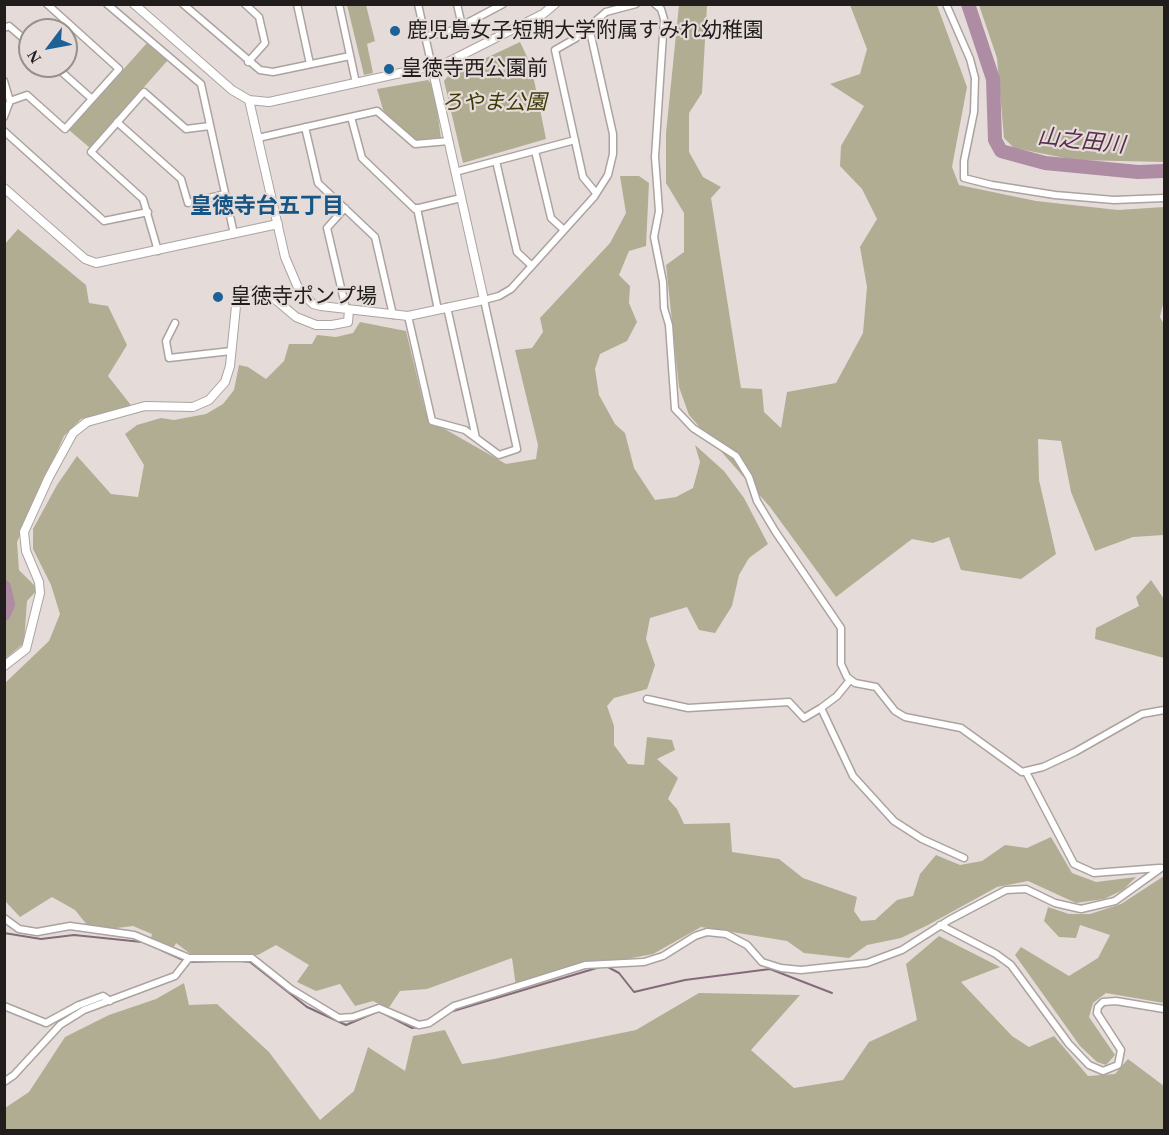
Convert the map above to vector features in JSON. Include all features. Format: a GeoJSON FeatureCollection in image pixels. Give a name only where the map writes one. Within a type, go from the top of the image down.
{"type":"FeatureCollection","features":[{"type":"Feature","properties":{"kind":"street"},"geometry":{"type":"LineString","coordinates":[[10,101],[27,95],[65,129],[119,69],[47,4]]}},
{"type":"Feature","properties":{"kind":"street"},"geometry":{"type":"LineString","coordinates":[[107,4],[201,84],[234,234]]}},
{"type":"Feature","properties":{"kind":"street"},"geometry":{"type":"LineString","coordinates":[[134,4],[225,85],[249,100],[269,102],[432,67],[460,58],[543,14],[555,4]]}},
{"type":"Feature","properties":{"kind":"street"},"geometry":{"type":"LineString","coordinates":[[183,4],[248,62],[267,72],[350,56]]}},
{"type":"Feature","properties":{"kind":"street"},"geometry":{"type":"LineString","coordinates":[[245,4],[259,17],[265,44],[248,62]]}},
{"type":"Feature","properties":{"kind":"street"},"geometry":{"type":"LineString","coordinates":[[297,4],[310,64]]}},
{"type":"Feature","properties":{"kind":"street"},"geometry":{"type":"LineString","coordinates":[[339,4],[356,83]]}},
{"type":"Feature","properties":{"kind":"street"},"geometry":{"type":"LineString","coordinates":[[408,316],[432,421],[465,430],[499,455],[517,447],[418,4]]}},
{"type":"Feature","properties":{"kind":"street"},"geometry":{"type":"LineString","coordinates":[[457,4],[462,26]]}},
{"type":"Feature","properties":{"kind":"street"},"geometry":{"type":"LineString","coordinates":[[425,37],[462,26],[495,6],[503,4]]}},
{"type":"Feature","properties":{"kind":"street"},"geometry":{"type":"LineString","coordinates":[[596,194],[583,177],[555,50],[589,27],[606,12],[636,4]]}},
{"type":"Feature","properties":{"kind":"street"},"geometry":{"type":"LineString","coordinates":[[655,4],[661,9],[664,19],[655,157],[659,211],[654,237],[669,325],[675,409],[693,428],[736,456],[775,531],[841,628],[841,664],[850,680],[876,687],[895,711],[905,717],[961,728],[1005,762],[1026,772],[1074,864],[1094,873],[1163,868]]}},
{"type":"Feature","properties":{"kind":"street"},"geometry":{"type":"LineString","coordinates":[[946,4],[970,59],[975,78],[974,112],[964,161],[964,178],[1055,195],[1114,200],[1164,198]]}},
{"type":"Feature","properties":{"kind":"street"},"geometry":{"type":"LineString","coordinates":[[4,28],[9,26],[18,34]]}},
{"type":"Feature","properties":{"kind":"street"},"geometry":{"type":"LineString","coordinates":[[249,100],[288,268],[305,298],[321,306],[393,315],[408,316],[438,310],[506,293],[596,194],[608,175],[614,144],[589,27]]}},
{"type":"Feature","properties":{"kind":"street"},"geometry":{"type":"LineString","coordinates":[[68,78],[92,99]]}},
{"type":"Feature","properties":{"kind":"street"},"geometry":{"type":"LineString","coordinates":[[4,81],[10,101],[4,117]]}},
{"type":"Feature","properties":{"kind":"street"},"geometry":{"type":"LineString","coordinates":[[158,251],[143,199],[91,152],[144,92],[186,129],[210,126]]}},
{"type":"Feature","properties":{"kind":"street"},"geometry":{"type":"LineString","coordinates":[[258,138],[377,111],[415,144],[449,141]]}},
{"type":"Feature","properties":{"kind":"street"},"geometry":{"type":"LineString","coordinates":[[351,117],[362,158],[417,208],[438,310]]}},
{"type":"Feature","properties":{"kind":"street"},"geometry":{"type":"LineString","coordinates":[[117,122],[182,179],[188,203],[225,194]]}},
{"type":"Feature","properties":{"kind":"street"},"geometry":{"type":"LineString","coordinates":[[305,127],[318,183],[375,237],[393,315]]}},
{"type":"Feature","properties":{"kind":"street"},"geometry":{"type":"LineString","coordinates":[[4,131],[105,221],[148,212]]}},
{"type":"Feature","properties":{"kind":"street"},"geometry":{"type":"LineString","coordinates":[[456,172],[575,140]]}},
{"type":"Feature","properties":{"kind":"street"},"geometry":{"type":"LineString","coordinates":[[535,151],[551,218],[564,230]]}},
{"type":"Feature","properties":{"kind":"street"},"geometry":{"type":"LineString","coordinates":[[496,161],[517,252],[532,266]]}},
{"type":"Feature","properties":{"kind":"street"},"geometry":{"type":"LineString","coordinates":[[4,188],[90,262],[104,264],[278,224]]}},
{"type":"Feature","properties":{"kind":"street"},"geometry":{"type":"LineString","coordinates":[[417,208],[461,198]]}},
{"type":"Feature","properties":{"kind":"street"},"geometry":{"type":"LineString","coordinates":[[4,666],[26,649],[40,593],[39,582],[26,551],[24,532],[49,477],[73,434],[87,422],[145,406],[193,407],[209,400],[225,382],[230,366],[236,306],[241,296],[248,292],[264,290],[296,317],[316,325],[332,325],[348,321],[327,228],[345,208]]}},
{"type":"Feature","properties":{"kind":"street"},"geometry":{"type":"LineString","coordinates":[[447,308],[476,438]]}},
{"type":"Feature","properties":{"kind":"street"},"geometry":{"type":"LineString","coordinates":[[175,323],[166,341],[169,358],[231,351]]}},
{"type":"Feature","properties":{"kind":"street"},"geometry":{"type":"LineString","coordinates":[[647,699],[688,708],[783,701],[793,704],[804,718],[837,696],[850,680]]}},
{"type":"Feature","properties":{"kind":"street"},"geometry":{"type":"LineString","coordinates":[[821,708],[860,787],[894,821],[922,839],[964,858]]}},
{"type":"Feature","properties":{"kind":"street"},"geometry":{"type":"LineString","coordinates":[[1026,772],[1074,752],[1142,714],[1164,710]]}},
{"type":"Feature","properties":{"kind":"street"},"geometry":{"type":"LineString","coordinates":[[4,918],[19,929],[37,932],[70,926],[134,935],[189,958],[252,958],[291,989],[339,1018],[353,1017],[379,1008],[419,1025],[429,1023],[454,1006],[585,965],[644,962],[663,956],[695,936],[707,932],[726,934],[747,945],[762,962],[801,970],[855,965],[882,959],[1006,890],[1019,888],[1072,908],[1096,906],[1123,897],[1163,868]]}},
{"type":"Feature","properties":{"kind":"street"},"geometry":{"type":"LineString","coordinates":[[940,925],[996,954],[1011,965],[1069,1044],[1089,1065],[1103,1071],[1118,1065],[1121,1050],[1097,1013],[1098,1007],[1103,1002],[1116,1001],[1164,1009]]}},
{"type":"Feature","properties":{"kind":"street"},"geometry":{"type":"LineString","coordinates":[[4,1082],[14,1076],[60,1025],[84,1010],[175,976],[189,958]]}},
{"type":"Feature","properties":{"kind":"street"},"geometry":{"type":"LineString","coordinates":[[4,1006],[46,1023],[79,1005],[103,996],[111,1001]]}},
{"type":"Feature","properties":{"kind":"green space"},"geometry":{"type":"Polygon","coordinates":[[[347,5],[366,5],[375,41],[367,44],[373,73],[364,75],[347,5]]]}},
{"type":"Feature","properties":{"kind":"green space"},"geometry":{"type":"Polygon","coordinates":[[[679,5],[707,5],[702,93],[689,113],[689,152],[703,177],[721,187],[711,198],[741,388],[762,389],[764,412],[781,428],[787,392],[836,383],[863,333],[867,287],[860,247],[877,219],[862,189],[840,166],[841,146],[864,106],[830,84],[860,74],[867,49],[850,5],[937,5],[967,87],[952,167],[959,185],[1036,201],[1118,210],[1164,207],[1164,300],[1160,317],[1164,324],[1164,535],[1133,537],[1095,551],[1071,492],[1061,441],[1038,439],[1039,480],[1056,554],[1021,579],[961,570],[949,537],[933,543],[912,539],[836,597],[770,507],[689,415],[679,387],[666,265],[684,252],[684,213],[666,183],[666,133],[679,5]]]}},
{"type":"Feature","properties":{"kind":"green space"},"geometry":{"type":"Polygon","coordinates":[[[979,5],[1164,5],[1164,162],[1075,160],[1014,148],[1004,138],[997,58],[979,5]]]}},
{"type":"Feature","properties":{"kind":"green space","name":"ろやま公園"},"geometry":{"type":"Polygon","coordinates":[[[520,42],[531,65],[546,139],[463,163],[444,81],[448,76],[520,42]]]}},
{"type":"Feature","properties":{"kind":"green space"},"geometry":{"type":"Polygon","coordinates":[[[147,43],[168,60],[90,148],[69,130],[147,43]]]}},
{"type":"Feature","properties":{"kind":"green space"},"geometry":{"type":"Polygon","coordinates":[[[428,80],[434,87],[441,138],[416,140],[384,113],[377,89],[428,80]]]}},
{"type":"Feature","properties":{"kind":"green space"},"geometry":{"type":"Polygon","coordinates":[[[620,176],[639,176],[649,183],[646,246],[629,251],[619,275],[630,286],[629,303],[637,322],[627,341],[600,354],[595,369],[599,395],[615,424],[625,433],[634,468],[655,500],[676,497],[693,488],[700,462],[695,445],[724,471],[744,498],[768,544],[749,558],[739,575],[732,606],[715,633],[699,630],[687,607],[650,618],[646,639],[655,665],[647,689],[614,698],[607,706],[614,726],[614,745],[628,764],[644,765],[647,737],[672,740],[675,750],[657,759],[678,778],[668,799],[677,809],[684,824],[730,823],[732,852],[779,859],[803,878],[857,897],[854,911],[861,921],[875,920],[897,900],[913,896],[920,874],[936,855],[960,865],[982,861],[1005,845],[1027,848],[1051,837],[1072,873],[1096,882],[1136,877],[1123,890],[1104,899],[1076,903],[1028,881],[997,887],[901,938],[867,945],[849,958],[804,953],[787,941],[701,927],[653,954],[589,966],[516,987],[512,958],[427,989],[400,991],[388,1009],[373,1001],[355,1006],[340,984],[316,991],[297,982],[309,965],[276,945],[258,955],[192,955],[176,943],[174,947],[151,938],[152,934],[133,926],[92,931],[75,910],[52,897],[20,917],[5,901],[4,684],[49,641],[60,614],[51,585],[33,549],[33,529],[57,485],[77,456],[111,494],[138,497],[144,465],[125,434],[137,425],[161,418],[174,420],[206,414],[223,404],[234,390],[239,365],[248,367],[266,379],[284,361],[289,344],[312,344],[317,335],[336,337],[353,333],[360,322],[406,331],[425,410],[436,424],[506,464],[536,459],[538,445],[515,350],[532,348],[543,332],[540,318],[610,243],[626,213],[620,176]]]}},
{"type":"Feature","properties":{"kind":"green space"},"geometry":{"type":"Polygon","coordinates":[[[18,229],[86,285],[89,303],[108,306],[127,345],[108,376],[134,409],[81,419],[64,436],[17,542],[19,570],[38,589],[27,601],[24,643],[5,659],[4,245],[18,229]]]}},
{"type":"Feature","properties":{"kind":"green space"},"geometry":{"type":"Polygon","coordinates":[[[1151,580],[1164,599],[1164,658],[1095,639],[1096,628],[1139,606],[1136,597],[1151,580]]]}},
{"type":"Feature","properties":{"kind":"green space"},"geometry":{"type":"Polygon","coordinates":[[[1164,876],[1164,1003],[1106,993],[1093,1003],[1089,1017],[1115,1055],[1106,1065],[1097,1062],[1080,1046],[1015,955],[1021,947],[1069,976],[1098,958],[1110,935],[1080,925],[1076,938],[1059,937],[1044,921],[1048,907],[1069,914],[1090,914],[1121,904],[1164,876]]]}},
{"type":"Feature","properties":{"kind":"green space"},"geometry":{"type":"Polygon","coordinates":[[[939,936],[1000,967],[961,982],[1012,1036],[1029,1047],[1054,1036],[1088,1076],[1115,1074],[1128,1059],[1164,1086],[1164,1130],[5,1130],[5,1108],[29,1092],[65,1037],[109,1015],[156,999],[184,983],[189,1005],[217,1004],[269,1052],[320,1120],[354,1091],[368,1047],[405,1071],[413,1036],[445,1030],[462,1064],[494,1059],[636,1030],[699,993],[800,995],[751,1050],[794,1088],[843,1080],[869,1042],[917,1020],[906,964],[939,936]]]}},
{"type":"Feature","properties":{"kind":"waterway","name":"山之田川"},"geometry":{"type":"LineString","coordinates":[[968,4],[993,79],[995,140],[1001,151],[1045,163],[1138,172],[1164,171]]}},
{"type":"Feature","properties":{"kind":"waterway"},"geometry":{"type":"LineString","coordinates":[[4,587],[8,604],[4,614]]}},
{"type":"Feature","properties":{"kind":"waterway"},"geometry":{"type":"LineString","coordinates":[[4,933],[41,939],[74,935],[142,942]]}},
{"type":"Feature","properties":{"kind":"waterway"},"geometry":{"type":"LineString","coordinates":[[161,950],[183,960]]}},
{"type":"Feature","properties":{"kind":"waterway"},"geometry":{"type":"LineString","coordinates":[[192,962],[218,961]]}},
{"type":"Feature","properties":{"kind":"waterway"},"geometry":{"type":"LineString","coordinates":[[242,961],[250,962],[307,1007],[346,1025],[379,1011],[412,1028],[419,1027]]}},
{"type":"Feature","properties":{"kind":"waterway"},"geometry":{"type":"LineString","coordinates":[[606,966],[619,973],[634,992],[685,980],[770,969],[832,993]]}},
{"type":"Feature","properties":{"kind":"waterway"},"geometry":{"type":"LineString","coordinates":[[450,1012],[600,967]]}},
{"type":"Feature","properties":{"kind":"place","name":"鹿児島女子短期大学附属すみれ幼稚園"},"geometry":{"type":"Point","coordinates":[395,31]}},
{"type":"Feature","properties":{"kind":"place","name":"皇徳寺西公園前"},"geometry":{"type":"Point","coordinates":[389,69]}},
{"type":"Feature","properties":{"kind":"place","name":"皇徳寺ポンプ場"},"geometry":{"type":"Point","coordinates":[218,297]}},
{"type":"Feature","properties":{"kind":"district","name":"皇徳寺台五丁目"},"geometry":{"type":"Point","coordinates":[267,207]}}]}
